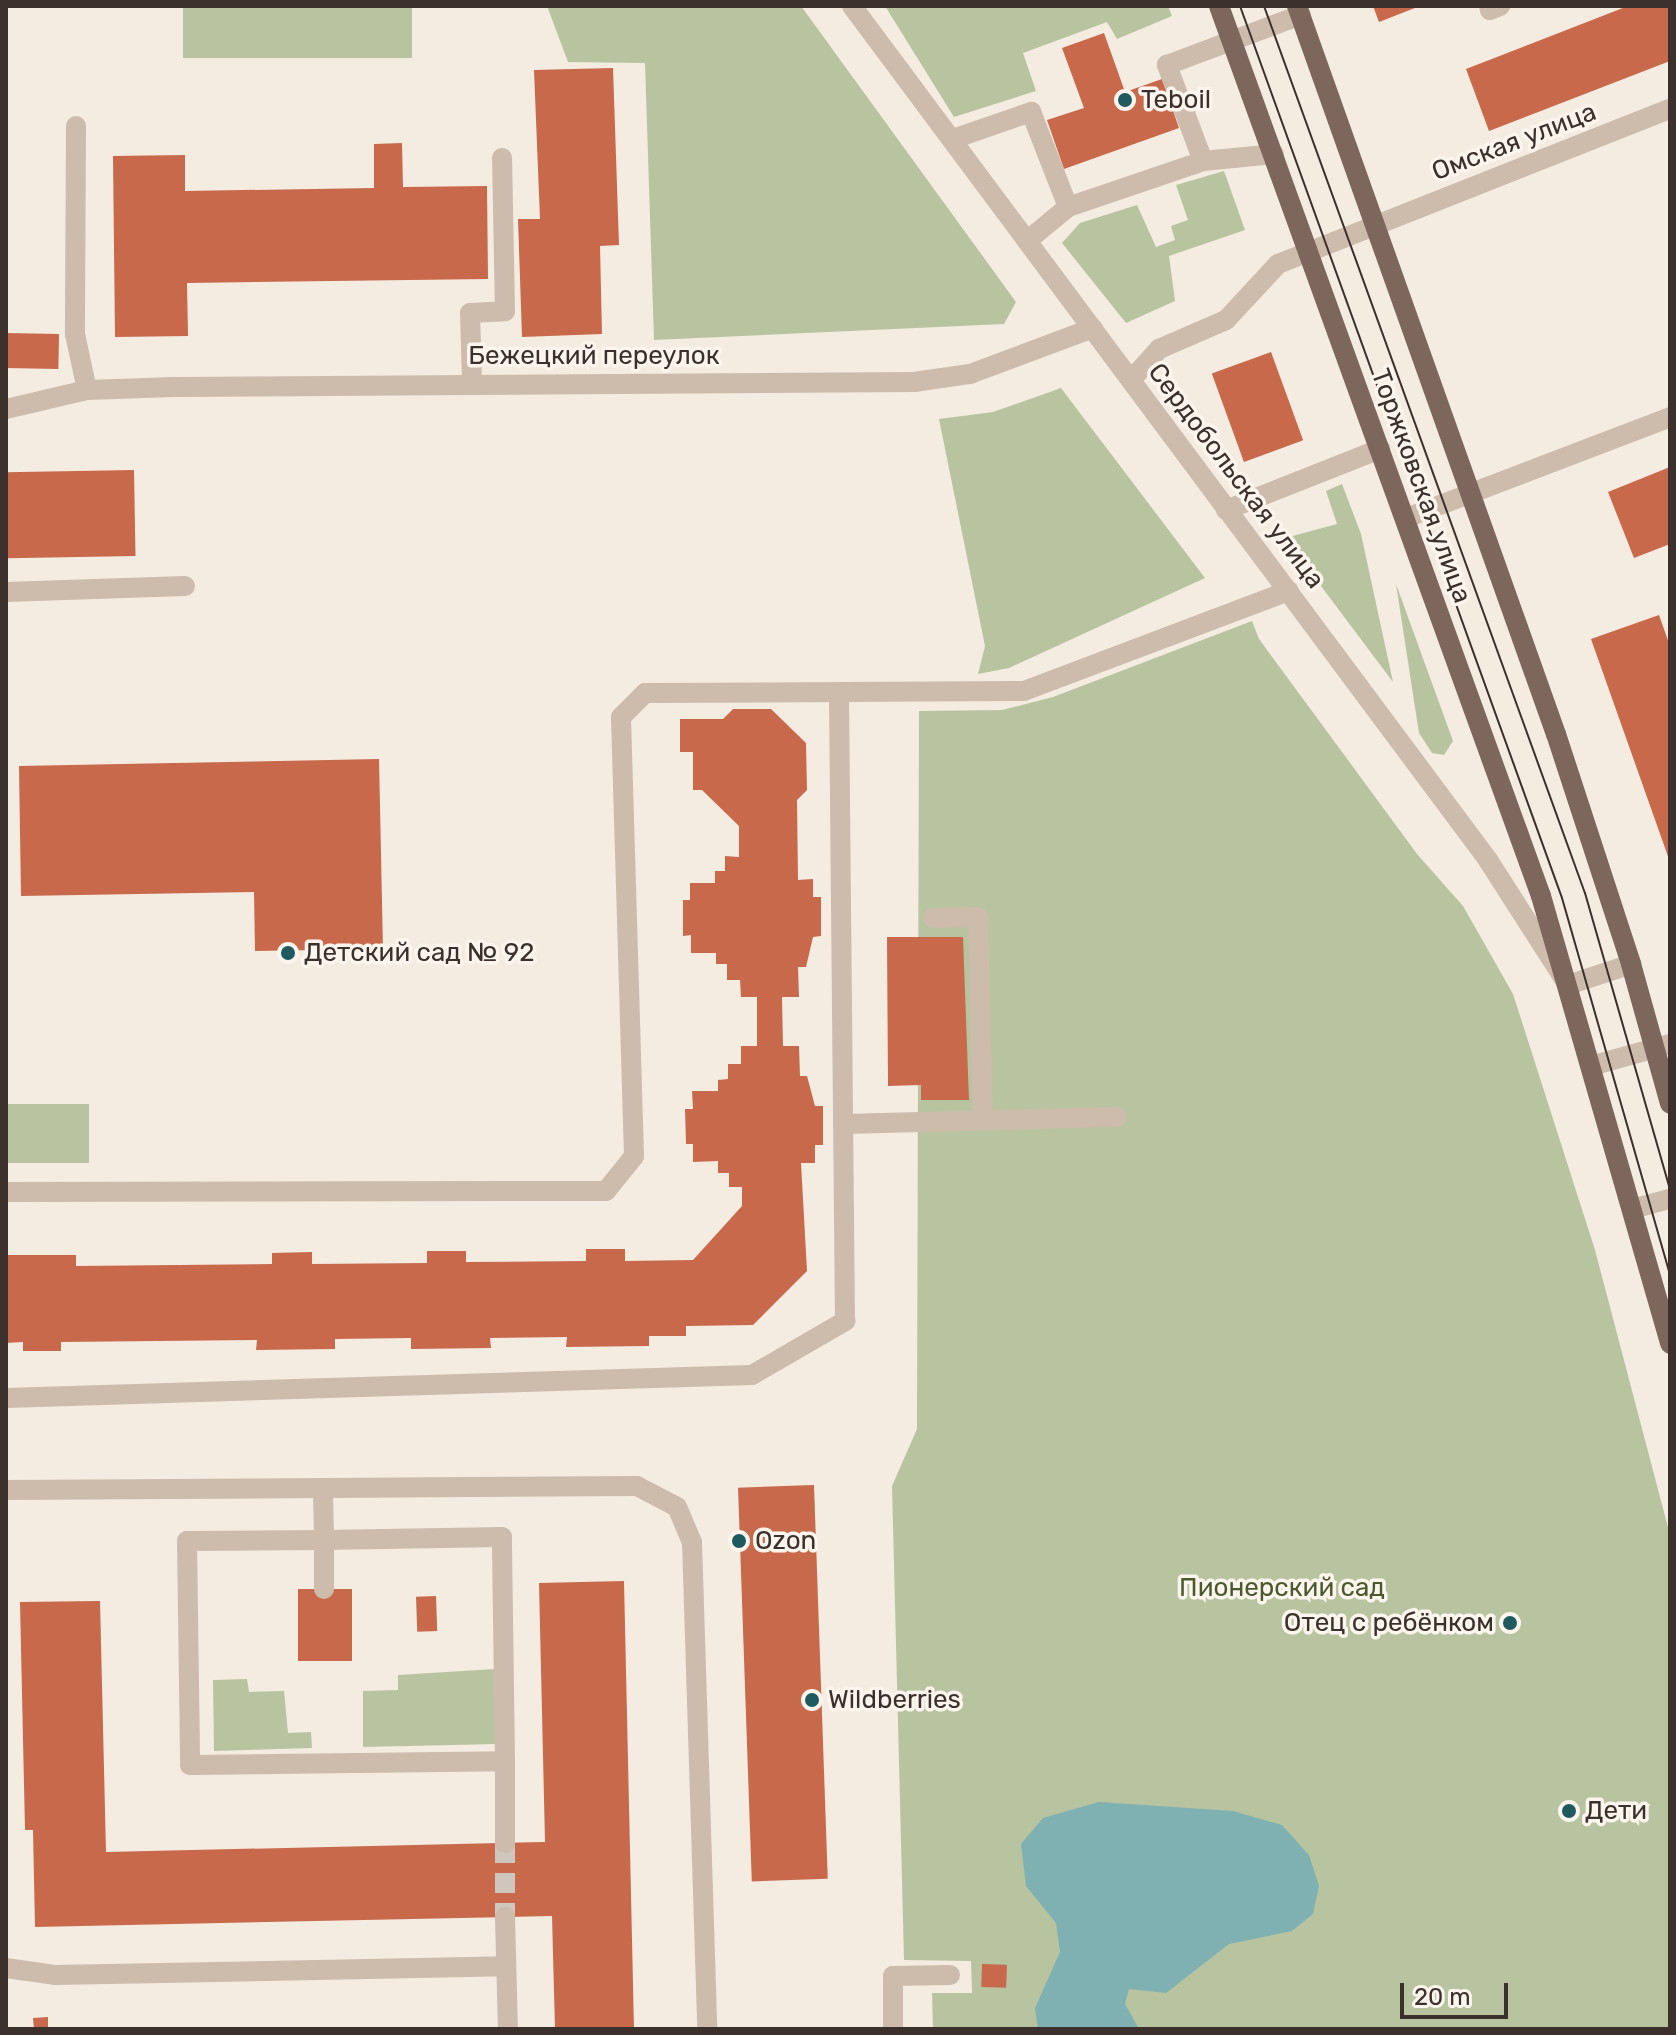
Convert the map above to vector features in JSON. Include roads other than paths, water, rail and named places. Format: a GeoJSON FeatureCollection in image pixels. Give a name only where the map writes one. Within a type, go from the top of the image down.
{"type":"FeatureCollection","features":[{"type":"Feature","properties":{"kind":"main road","name":"Торжковская улица"},"geometry":{"type":"LineString","coordinates":[[1219,6],[1406,518],[1568,985]]}},
{"type":"Feature","properties":{"kind":"main road","name":"Торжковская улица"},"geometry":{"type":"LineString","coordinates":[[1299,11],[1377,224],[1631,964]]}},
{"type":"Feature","properties":{"kind":"main road"},"geometry":{"type":"LineString","coordinates":[[1631,964],[1663,1046],[1670,1104]]}},
{"type":"Feature","properties":{"kind":"main road","name":"Сердобольская улица"},"geometry":{"type":"LineString","coordinates":[[1568,985],[1670,1344]]}},
{"type":"Feature","properties":{"kind":"street","name":"Сердобольская улица"},"geometry":{"type":"LineString","coordinates":[[852,6],[1488,860],[1568,985]]}},
{"type":"Feature","properties":{"kind":"street"},"geometry":{"type":"LineString","coordinates":[[1489,6],[1490,10],[1500,6]]}},
{"type":"Feature","properties":{"kind":"street"},"geometry":{"type":"LineString","coordinates":[[1203,161],[1167,65],[1299,11]]}},
{"type":"Feature","properties":{"kind":"street","name":"Омская улица"},"geometry":{"type":"LineString","coordinates":[[1131,380],[1159,349],[1226,320],[1260,278],[1308,251],[1670,109]]}},
{"type":"Feature","properties":{"kind":"street"},"geometry":{"type":"LineString","coordinates":[[953,139],[1031,112],[1068,207]]}},
{"type":"Feature","properties":{"kind":"street"},"geometry":{"type":"LineString","coordinates":[[76,126],[75,334],[87,390]]}},
{"type":"Feature","properties":{"kind":"street"},"geometry":{"type":"LineString","coordinates":[[1027,241],[1068,207],[1203,161],[1274,154]]}},
{"type":"Feature","properties":{"kind":"street"},"geometry":{"type":"LineString","coordinates":[[472,383],[470,313],[505,311],[502,158]]}},
{"type":"Feature","properties":{"kind":"street","name":"Бежецкий переулок"},"geometry":{"type":"LineString","coordinates":[[6,409],[87,390],[472,383],[914,382],[970,374],[1093,328]]}},
{"type":"Feature","properties":{"kind":"street"},"geometry":{"type":"LineString","coordinates":[[1406,518],[1670,417]]}},
{"type":"Feature","properties":{"kind":"street"},"geometry":{"type":"LineString","coordinates":[[1226,510],[1380,449]]}},
{"type":"Feature","properties":{"kind":"street"},"geometry":{"type":"LineString","coordinates":[[6,592],[185,586]]}},
{"type":"Feature","properties":{"kind":"street"},"geometry":{"type":"LineString","coordinates":[[6,1192],[606,1191],[634,1156],[621,717],[645,693],[1024,691],[1289,591]]}},
{"type":"Feature","properties":{"kind":"street"},"geometry":{"type":"LineString","coordinates":[[6,1398],[752,1375],[845,1321],[839,692]]}},
{"type":"Feature","properties":{"kind":"street"},"geometry":{"type":"LineString","coordinates":[[933,918],[978,917],[983,1121]]}},
{"type":"Feature","properties":{"kind":"street"},"geometry":{"type":"LineString","coordinates":[[1568,985],[1631,964]]}},
{"type":"Feature","properties":{"kind":"street"},"geometry":{"type":"LineString","coordinates":[[1591,1066],[1663,1046]]}},
{"type":"Feature","properties":{"kind":"street"},"geometry":{"type":"LineString","coordinates":[[843,1124],[1117,1117]]}},
{"type":"Feature","properties":{"kind":"street"},"geometry":{"type":"LineString","coordinates":[[1632,1209],[1670,1199]]}},
{"type":"Feature","properties":{"kind":"street"},"geometry":{"type":"LineString","coordinates":[[6,1490],[323,1492],[637,1486],[677,1507],[692,1542],[707,2029]]}},
{"type":"Feature","properties":{"kind":"street"},"geometry":{"type":"LineString","coordinates":[[323,1492],[324,1589]]}},
{"type":"Feature","properties":{"kind":"street"},"geometry":{"type":"LineString","coordinates":[[505,1761],[190,1765],[187,1541],[502,1537],[505,1761],[505,1843]]}},
{"type":"Feature","properties":{"kind":"street"},"geometry":{"type":"LineString","coordinates":[[505,1917],[508,2029]]}},
{"type":"Feature","properties":{"kind":"street"},"geometry":{"type":"LineString","coordinates":[[6,1968],[55,1975],[506,1966]]}},
{"type":"Feature","properties":{"kind":"street"},"geometry":{"type":"LineString","coordinates":[[893,2029],[893,1976],[950,1975]]}},
{"type":"Feature","properties":{"kind":"water"},"geometry":{"type":"Polygon","coordinates":[[[1099,1802],[1233,1811],[1282,1825],[1309,1855],[1319,1886],[1313,1914],[1292,1931],[1229,1944],[1166,1993],[1129,1989],[1125,2004],[1139,2029],[1038,2029],[1035,2008],[1060,1952],[1056,1923],[1026,1886],[1021,1844],[1043,1818],[1099,1802]]]}},
{"type":"Feature","properties":{"kind":"tunnel"},"geometry":{"type":"LineString","coordinates":[[505,1843],[505,1917]]}},
{"type":"Feature","properties":{"kind":"tram line"},"geometry":{"type":"LineString","coordinates":[[1240,6],[1562,898],[1670,1274]]}},
{"type":"Feature","properties":{"kind":"tram line"},"geometry":{"type":"LineString","coordinates":[[1264,6],[1585,893],[1670,1190]]}},
{"type":"Feature","properties":{"kind":"place","name":"Teboil"},"geometry":{"type":"Point","coordinates":[1125,100]}},
{"type":"Feature","properties":{"kind":"place","name":"Детский сад № 92"},"geometry":{"type":"Point","coordinates":[288,953]}},
{"type":"Feature","properties":{"kind":"place","name":"Ozon"},"geometry":{"type":"Point","coordinates":[739,1541]}},
{"type":"Feature","properties":{"kind":"place","name":"Отец с ребёнком"},"geometry":{"type":"Point","coordinates":[1510,1623]}},
{"type":"Feature","properties":{"kind":"place","name":"Wildberries"},"geometry":{"type":"Point","coordinates":[812,1700]}},
{"type":"Feature","properties":{"kind":"place","name":"Дети"},"geometry":{"type":"Point","coordinates":[1569,1811]}},
{"type":"Feature","properties":{"kind":"park label","name":"Пионерский сад"},"geometry":{"type":"Point","coordinates":[1282,1588]}}]}
